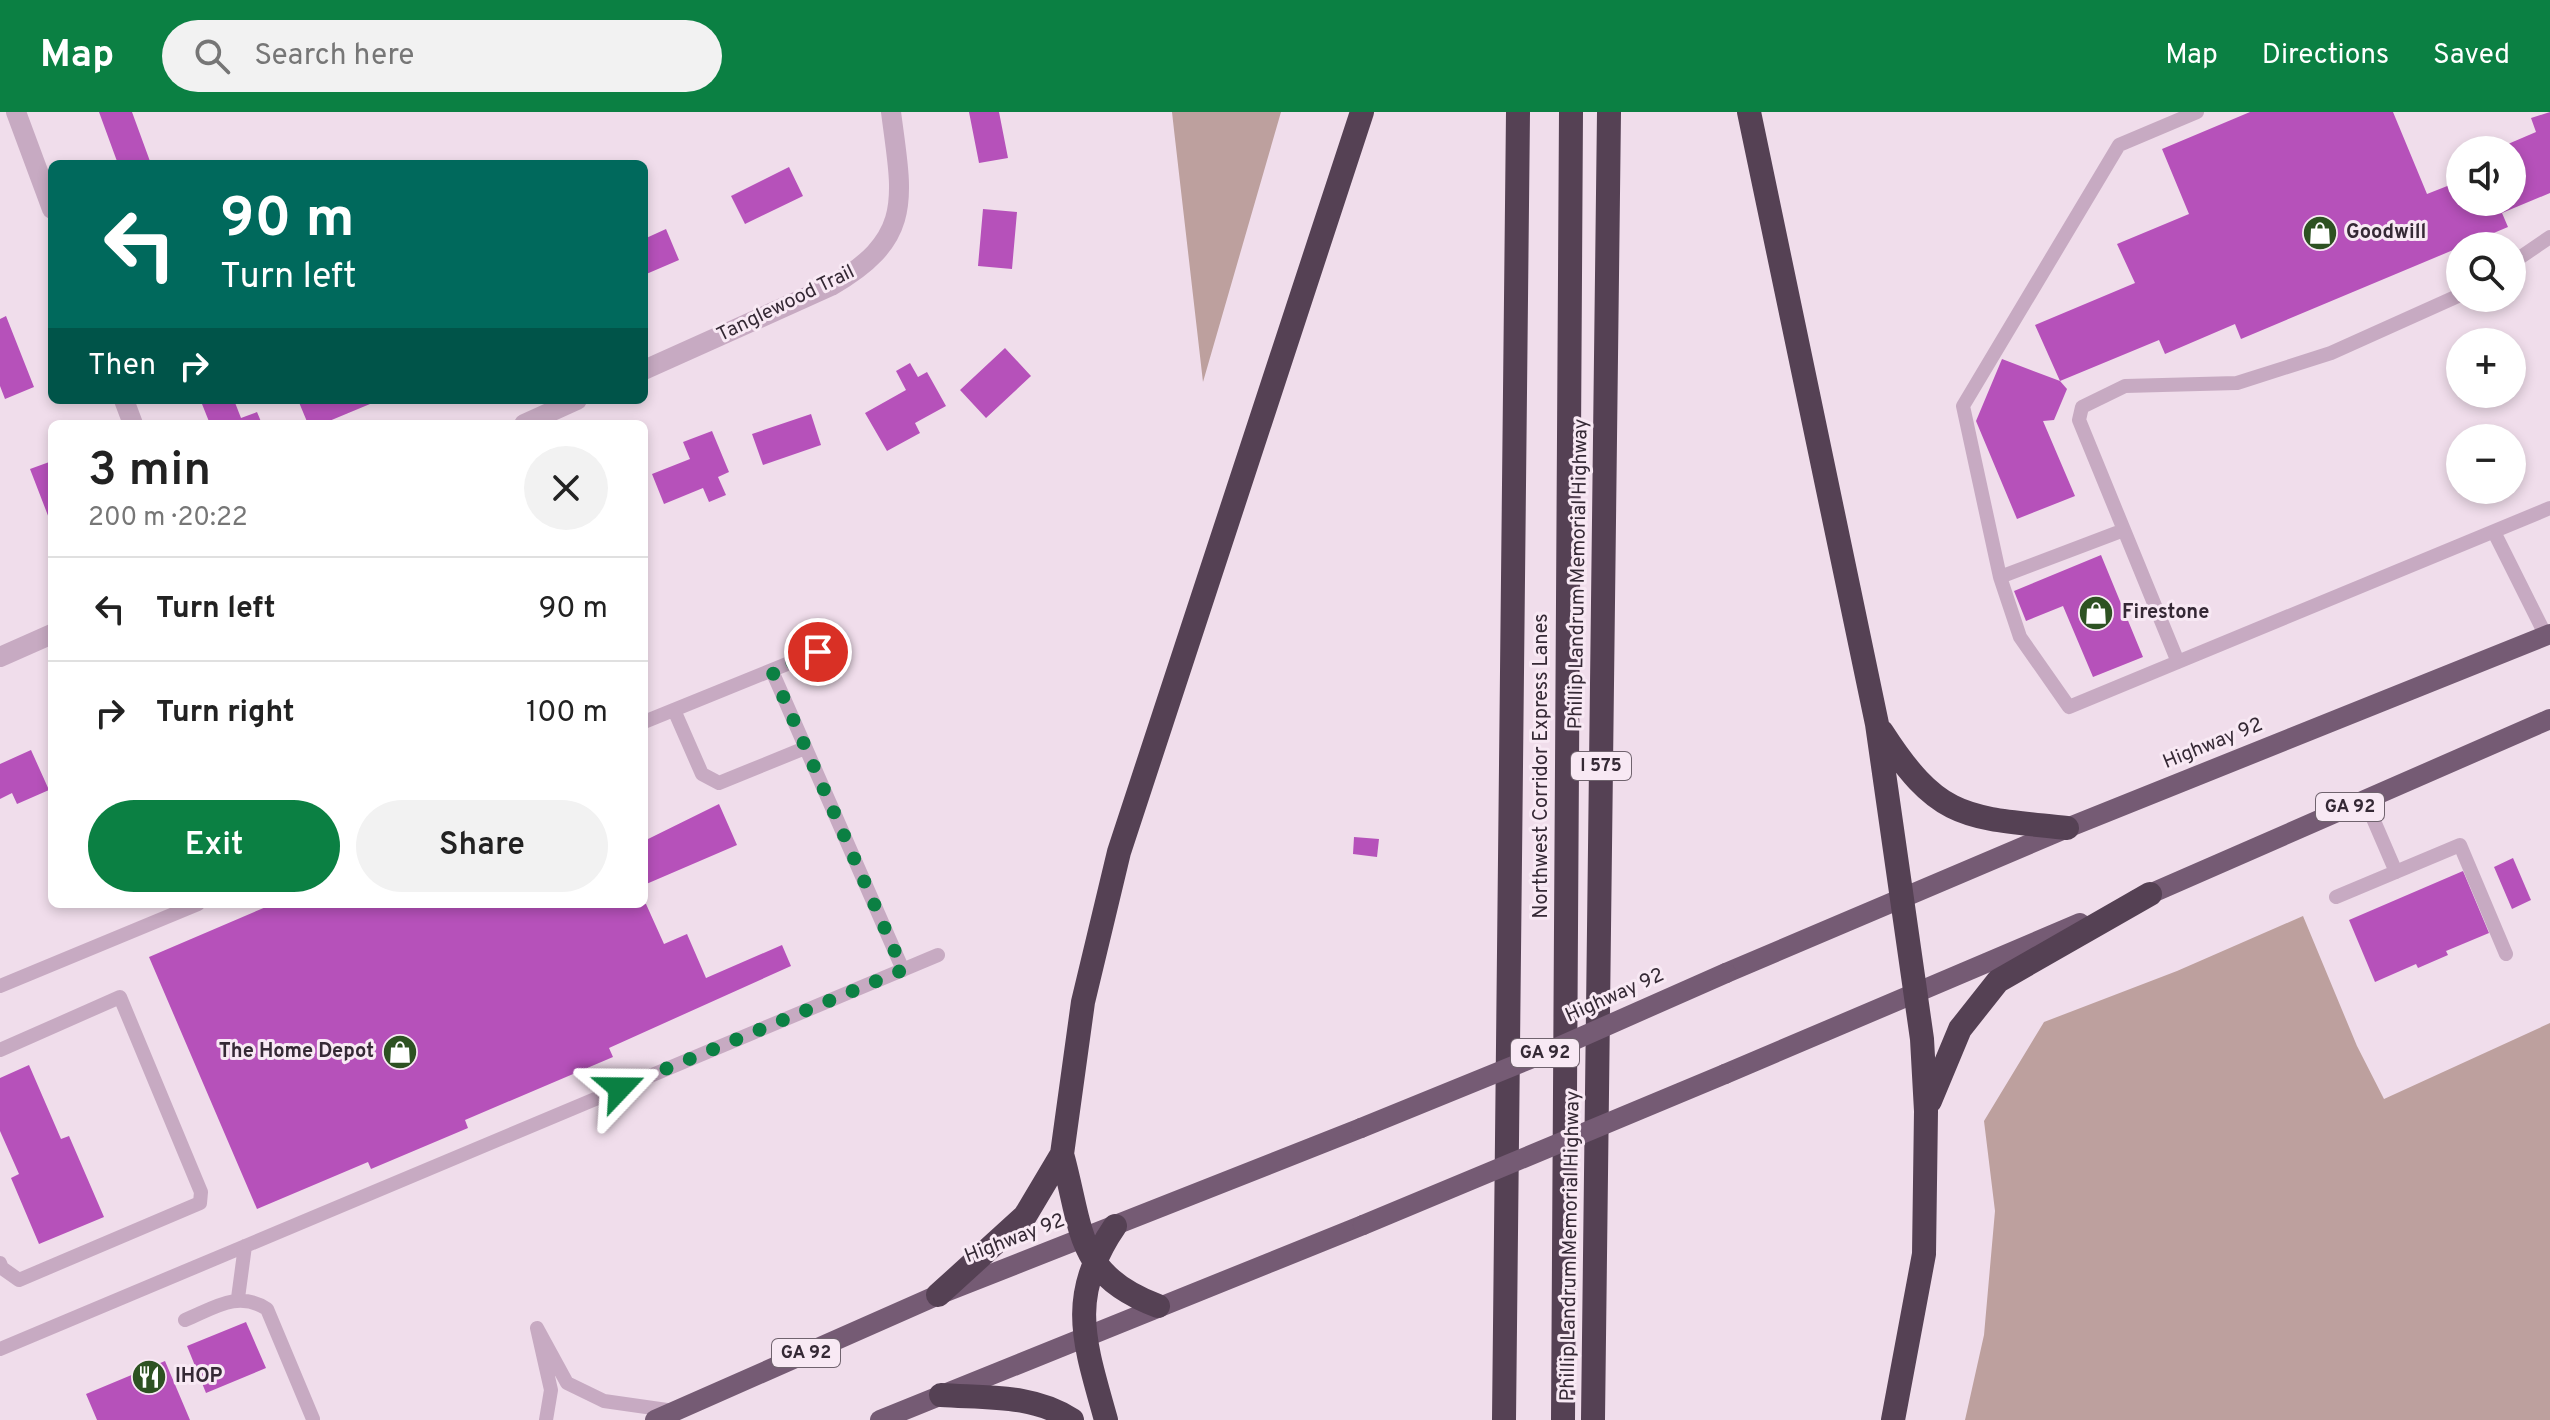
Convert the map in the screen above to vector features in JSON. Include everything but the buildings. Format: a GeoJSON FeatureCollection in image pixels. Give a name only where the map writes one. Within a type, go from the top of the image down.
{"type":"FeatureCollection","features":[{"type":"Feature","properties":{"kind":"highway"},"geometry":{"type":"LineString","coordinates":[[1158,1306],[1130,1295],[1109,1281],[1093,1263],[1083,1238],[1062,1154],[1083,1002],[1119,852],[1362,112]]}},
{"type":"Feature","properties":{"kind":"highway"},"geometry":{"type":"LineString","coordinates":[[1504,1420],[1518,112]]}},
{"type":"Feature","properties":{"kind":"highway","name":"Northwest Corridor Express Lanes"},"geometry":{"type":"LineString","coordinates":[[1563,1420],[1571,112]]}},
{"type":"Feature","properties":{"kind":"highway","name":"Phillip Landrum Memorial Highway"},"geometry":{"type":"LineString","coordinates":[[1593,1420],[1609,112]]}},
{"type":"Feature","properties":{"kind":"highway"},"geometry":{"type":"LineString","coordinates":[[1749,112],[1877,724],[1922,1039],[1926,1111],[1924,1254],[1910,1344],[1893,1420]]}},
{"type":"Feature","properties":{"kind":"highway"},"geometry":{"type":"LineString","coordinates":[[1877,724],[1909,773],[1943,804],[1981,819],[2067,828]]}},
{"type":"Feature","properties":{"kind":"highway"},"geometry":{"type":"LineString","coordinates":[[1926,1111],[1960,1029],[1998,981],[2150,894]]}},
{"type":"Feature","properties":{"kind":"highway"},"geometry":{"type":"LineString","coordinates":[[938,1295],[1025,1216],[1062,1154]]}},
{"type":"Feature","properties":{"kind":"highway"},"geometry":{"type":"LineString","coordinates":[[1106,1420],[1083,1336],[1084,1304],[1093,1263],[1115,1226]]}},
{"type":"Feature","properties":{"kind":"highway"},"geometry":{"type":"LineString","coordinates":[[941,1395],[1036,1403],[1072,1420]]}},
{"type":"Feature","properties":{"kind":"main road","name":"Highway 92"},"geometry":{"type":"LineString","coordinates":[[665,1416],[938,1295],[1545,1053],[2067,828],[2548,635]]}},
{"type":"Feature","properties":{"kind":"main road","name":"GA 92"},"geometry":{"type":"LineString","coordinates":[[880,1420],[1363,1225],[1725,1074],[2150,894],[2550,719]]}},
{"type":"Feature","properties":{"kind":"street"},"geometry":{"type":"LineString","coordinates":[[16,112],[48,198]]}},
{"type":"Feature","properties":{"kind":"street","name":"Tanglewood Trail"},"geometry":{"type":"LineString","coordinates":[[648,368],[831,286],[856,272],[878,253],[892,231],[900,206],[891,112]]}},
{"type":"Feature","properties":{"kind":"street"},"geometry":{"type":"LineString","coordinates":[[533,420],[568,404]]}},
{"type":"Feature","properties":{"kind":"street"},"geometry":{"type":"LineString","coordinates":[[0,657],[48,636]]}},
{"type":"Feature","properties":{"kind":"lane"},"geometry":{"type":"LineString","coordinates":[[2197,112],[2119,145],[1963,406],[2000,577],[2020,637],[2069,707],[2550,508]]}},
{"type":"Feature","properties":{"kind":"lane"},"geometry":{"type":"LineString","coordinates":[[2526,253],[2550,237]]}},
{"type":"Feature","properties":{"kind":"lane"},"geometry":{"type":"LineString","coordinates":[[2178,662],[2079,420],[2082,407],[2125,386],[2237,383],[2249,380],[2331,353],[2446,301]]}},
{"type":"Feature","properties":{"kind":"lane"},"geometry":{"type":"LineString","coordinates":[[2000,577],[2124,530]]}},
{"type":"Feature","properties":{"kind":"lane"},"geometry":{"type":"LineString","coordinates":[[2494,532],[2548,635]]}},
{"type":"Feature","properties":{"kind":"lane"},"geometry":{"type":"LineString","coordinates":[[648,720],[841,642]]}},
{"type":"Feature","properties":{"kind":"lane"},"geometry":{"type":"LineString","coordinates":[[772,671],[903,970]]}},
{"type":"Feature","properties":{"kind":"lane"},"geometry":{"type":"LineString","coordinates":[[674,710],[702,774],[719,783],[805,748]]}},
{"type":"Feature","properties":{"kind":"lane"},"geometry":{"type":"LineString","coordinates":[[2365,800],[2396,872]]}},
{"type":"Feature","properties":{"kind":"lane"},"geometry":{"type":"LineString","coordinates":[[2336,897],[2460,845],[2506,954]]}},
{"type":"Feature","properties":{"kind":"lane"},"geometry":{"type":"LineString","coordinates":[[0,986],[188,908]]}},
{"type":"Feature","properties":{"kind":"lane"},"geometry":{"type":"LineString","coordinates":[[0,1349],[938,955]]}},
{"type":"Feature","properties":{"kind":"lane"},"geometry":{"type":"LineString","coordinates":[[0,1050],[120,997],[201,1192],[200,1203],[19,1280],[0,1263]]}},
{"type":"Feature","properties":{"kind":"lane"},"geometry":{"type":"LineString","coordinates":[[238,1298],[245,1246]]}},
{"type":"Feature","properties":{"kind":"lane"},"geometry":{"type":"LineString","coordinates":[[185,1320],[238,1298],[253,1300],[267,1309],[313,1419]]}},
{"type":"Feature","properties":{"kind":"lane"},"geometry":{"type":"LineString","coordinates":[[546,1420],[551,1390],[537,1328],[567,1383],[604,1401],[665,1416]]}},
{"type":"Feature","properties":{"kind":"shaded area"},"geometry":{"type":"Polygon","coordinates":[[[1172,112],[1281,112],[1203,382],[1174,130],[1172,112]]]}},
{"type":"Feature","properties":{"kind":"shaded area"},"geometry":{"type":"Polygon","coordinates":[[[2303,916],[2357,1046],[2384,1099],[2550,1023],[2550,1420],[1965,1420],[1984,1335],[1995,1211],[1984,1121],[2044,1022],[2177,971],[2303,916]]]}},
{"type":"Feature","properties":{"kind":"place","name":"Goodwill"},"geometry":{"type":"Point","coordinates":[2320,233]}},
{"type":"Feature","properties":{"kind":"place","name":"Firestone"},"geometry":{"type":"Point","coordinates":[2096,613]}},
{"type":"Feature","properties":{"kind":"place","name":"The Home Depot"},"geometry":{"type":"Point","coordinates":[400,1052]}},
{"type":"Feature","properties":{"kind":"place","name":"IHOP"},"geometry":{"type":"Point","coordinates":[149,1377]}},
{"type":"Feature","properties":{"kind":"route"},"geometry":{"type":"LineString","coordinates":[[620,1088],[903,970],[772,671],[818,652]]}}]}
